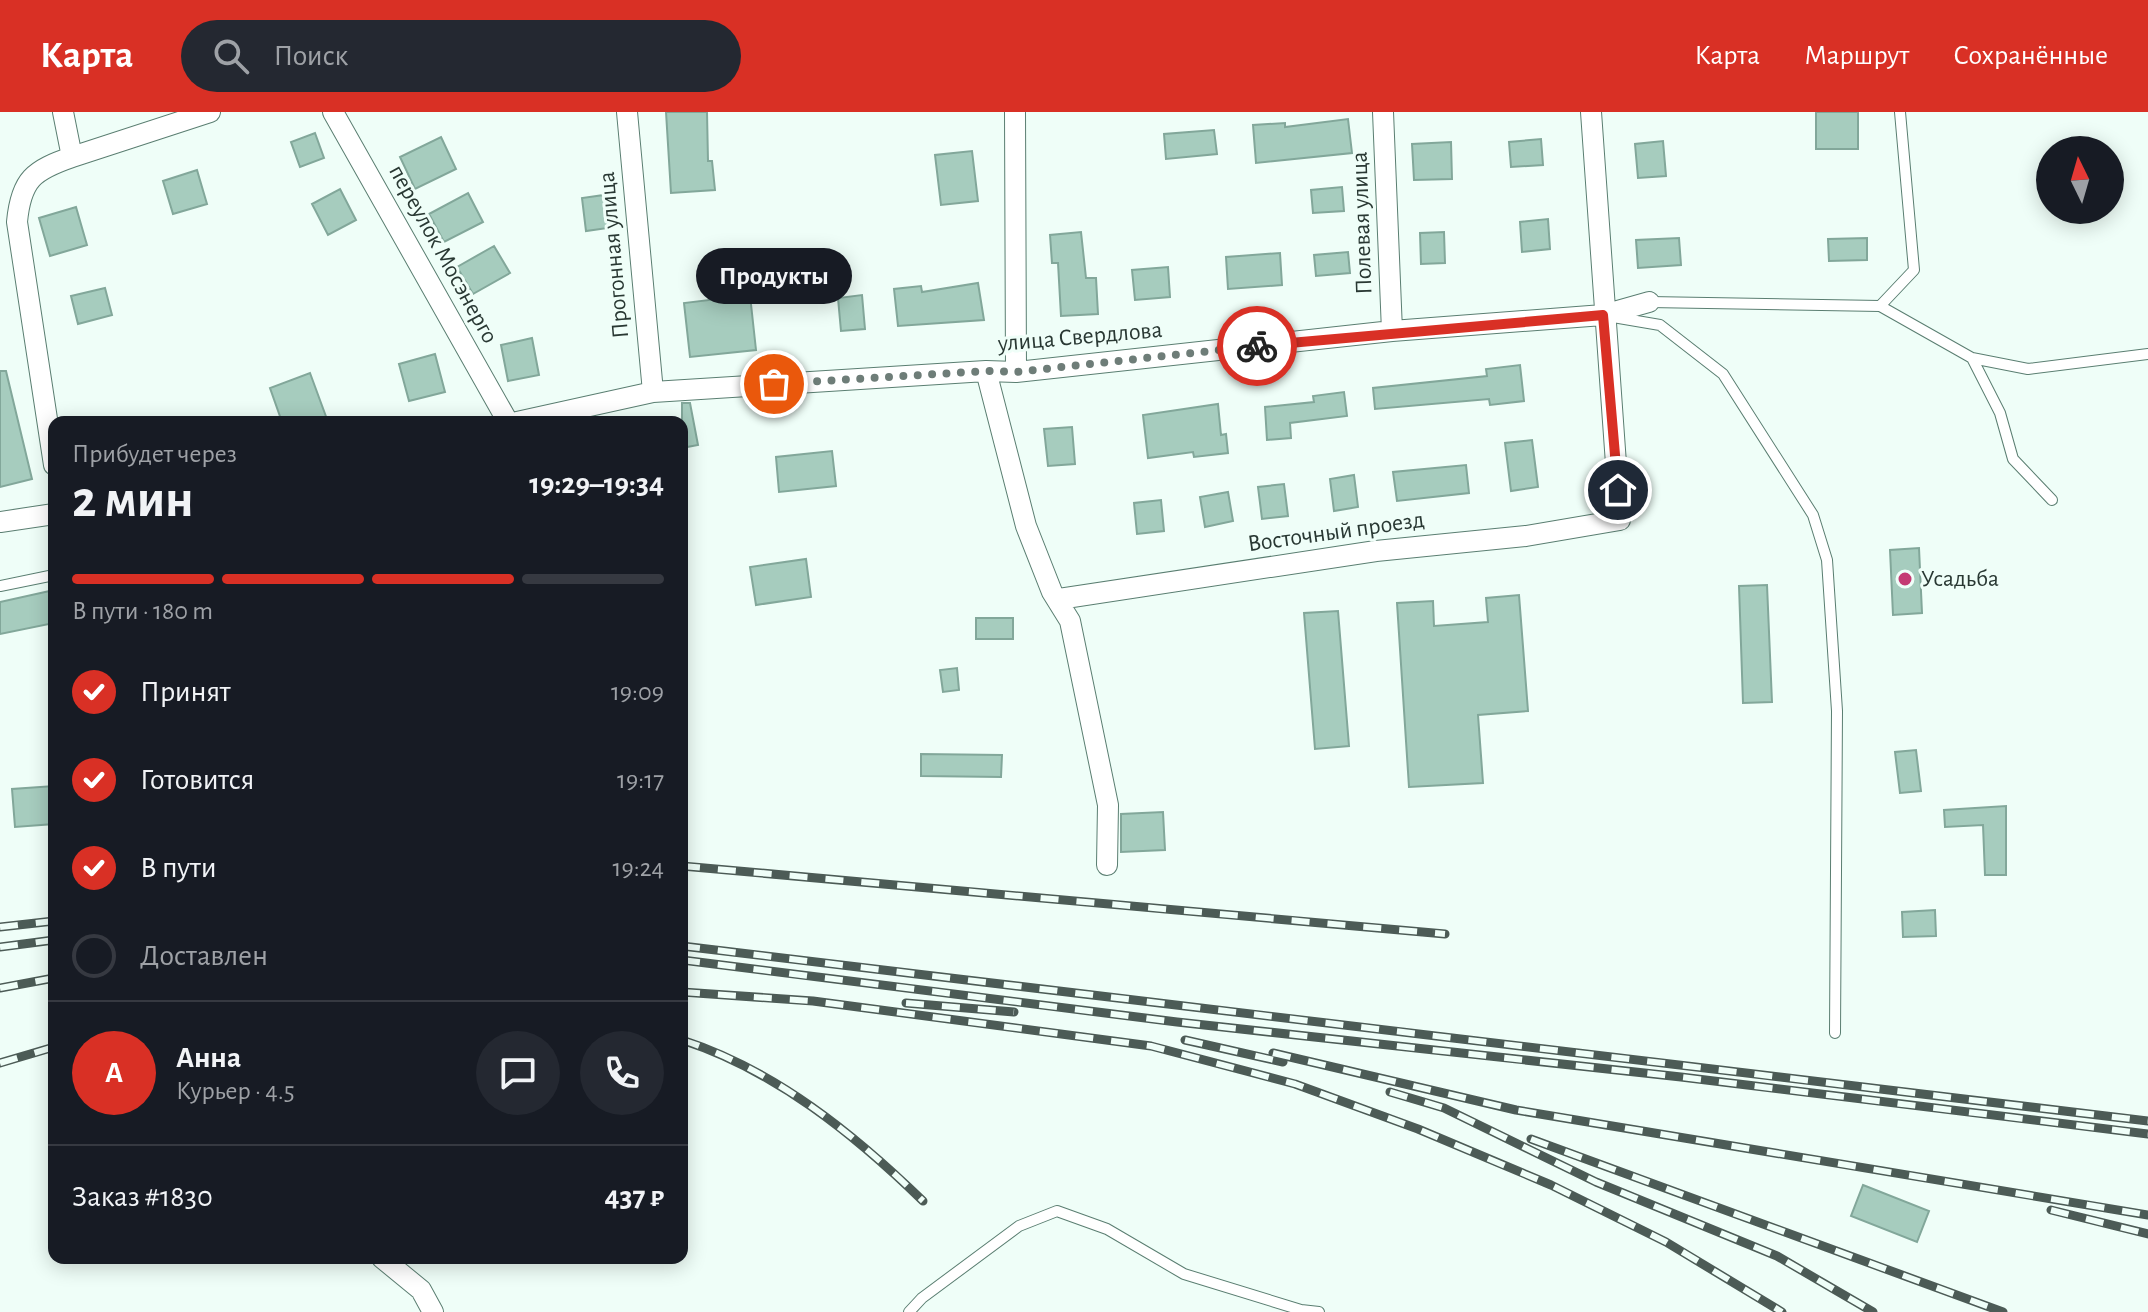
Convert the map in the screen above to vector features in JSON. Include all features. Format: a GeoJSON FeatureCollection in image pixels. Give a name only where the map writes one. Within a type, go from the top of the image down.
{"type":"FeatureCollection","features":[{"type":"Feature","properties":{"kind":"street"},"geometry":{"type":"LineString","coordinates":[[63,112],[72,157]]}},
{"type":"Feature","properties":{"kind":"street"},"geometry":{"type":"LineString","coordinates":[[48,426],[17,222],[19,199],[39,169],[210,112]]}},
{"type":"Feature","properties":{"kind":"street","name":"переулок Мосэнерго"},"geometry":{"type":"LineString","coordinates":[[333,112],[505,416]]}},
{"type":"Feature","properties":{"kind":"street","name":"Прогонная улица"},"geometry":{"type":"LineString","coordinates":[[627,112],[653,392]]}},
{"type":"Feature","properties":{"kind":"street"},"geometry":{"type":"LineString","coordinates":[[1015,112],[1016,372]]}},
{"type":"Feature","properties":{"kind":"street","name":"Полевая улица"},"geometry":{"type":"LineString","coordinates":[[1383,112],[1392,331]]}},
{"type":"Feature","properties":{"kind":"street"},"geometry":{"type":"LineString","coordinates":[[1591,112],[1603,315]]}},
{"type":"Feature","properties":{"kind":"street","name":"улица Свердлова"},"geometry":{"type":"LineString","coordinates":[[544,416],[653,392],[986,371],[1016,372],[1392,331],[1603,315],[1649,302]]}},
{"type":"Feature","properties":{"kind":"street","name":"Восточный проезд"},"geometry":{"type":"LineString","coordinates":[[1059,599],[1376,551],[1526,536],[1620,520],[1603,315]]}},
{"type":"Feature","properties":{"kind":"street"},"geometry":{"type":"LineString","coordinates":[[986,371],[1026,526],[1070,621],[1108,805],[1107,865]]}},
{"type":"Feature","properties":{"kind":"street"},"geometry":{"type":"LineString","coordinates":[[0,522],[48,515]]}},
{"type":"Feature","properties":{"kind":"street"},"geometry":{"type":"LineString","coordinates":[[389,1264],[421,1290],[433,1312]]}},
{"type":"Feature","properties":{"kind":"lane"},"geometry":{"type":"LineString","coordinates":[[1880,306],[1914,270],[1900,112]]}},
{"type":"Feature","properties":{"kind":"lane"},"geometry":{"type":"LineString","coordinates":[[1649,302],[1880,306],[1972,358],[2028,369],[2148,354]]}},
{"type":"Feature","properties":{"kind":"lane"},"geometry":{"type":"LineString","coordinates":[[1603,315],[1660,325],[1723,374],[1813,515],[1827,560],[1837,711],[1835,1033]]}},
{"type":"Feature","properties":{"kind":"lane"},"geometry":{"type":"LineString","coordinates":[[1972,358],[2000,413],[2013,459],[2052,500]]}},
{"type":"Feature","properties":{"kind":"lane"},"geometry":{"type":"LineString","coordinates":[[0,586],[48,576]]}},
{"type":"Feature","properties":{"kind":"lane"},"geometry":{"type":"LineString","coordinates":[[909,1312],[922,1298],[1019,1226],[1057,1211],[1107,1229],[1184,1274],[1301,1310],[1319,1312]]}},
{"type":"Feature","properties":{"kind":"building"},"geometry":{"type":"Polygon","coordinates":[[[666,112],[707,112],[708,161],[712,161],[715,190],[671,193],[666,112]]]}},
{"type":"Feature","properties":{"kind":"building"},"geometry":{"type":"Polygon","coordinates":[[[1816,112],[1858,112],[1858,149],[1816,149],[1816,112]]]}},
{"type":"Feature","properties":{"kind":"building"},"geometry":{"type":"Polygon","coordinates":[[[1348,119],[1352,153],[1256,163],[1253,125],[1285,123],[1285,127],[1348,119]]]}},
{"type":"Feature","properties":{"kind":"building"},"geometry":{"type":"Polygon","coordinates":[[[1214,130],[1217,154],[1166,159],[1164,134],[1214,130]]]}},
{"type":"Feature","properties":{"kind":"building"},"geometry":{"type":"Polygon","coordinates":[[[315,133],[324,158],[300,167],[291,142],[315,133]]]}},
{"type":"Feature","properties":{"kind":"building"},"geometry":{"type":"Polygon","coordinates":[[[441,137],[456,169],[415,189],[400,157],[441,137]]]}},
{"type":"Feature","properties":{"kind":"building"},"geometry":{"type":"Polygon","coordinates":[[[1541,139],[1543,165],[1511,167],[1509,142],[1541,139]]]}},
{"type":"Feature","properties":{"kind":"building"},"geometry":{"type":"Polygon","coordinates":[[[1663,141],[1666,176],[1638,178],[1635,144],[1663,141]]]}},
{"type":"Feature","properties":{"kind":"building"},"geometry":{"type":"Polygon","coordinates":[[[1451,142],[1452,179],[1414,180],[1412,144],[1451,142]]]}},
{"type":"Feature","properties":{"kind":"building"},"geometry":{"type":"Polygon","coordinates":[[[972,151],[978,201],[941,205],[935,155],[972,151]]]}},
{"type":"Feature","properties":{"kind":"building"},"geometry":{"type":"Polygon","coordinates":[[[197,170],[207,204],[173,214],[163,181],[197,170]]]}},
{"type":"Feature","properties":{"kind":"building"},"geometry":{"type":"Polygon","coordinates":[[[1342,187],[1344,211],[1313,213],[1311,190],[1342,187]]]}},
{"type":"Feature","properties":{"kind":"building"},"geometry":{"type":"Polygon","coordinates":[[[340,189],[356,220],[328,235],[312,204],[340,189]]]}},
{"type":"Feature","properties":{"kind":"building"},"geometry":{"type":"Polygon","coordinates":[[[468,193],[483,222],[444,242],[429,214],[468,193]]]}},
{"type":"Feature","properties":{"kind":"building"},"geometry":{"type":"Polygon","coordinates":[[[604,195],[608,228],[586,231],[582,198],[604,195]]]}},
{"type":"Feature","properties":{"kind":"building"},"geometry":{"type":"Polygon","coordinates":[[[76,207],[87,245],[50,256],[39,218],[76,207]]]}},
{"type":"Feature","properties":{"kind":"building"},"geometry":{"type":"Polygon","coordinates":[[[1548,219],[1550,249],[1522,252],[1520,222],[1548,219]]]}},
{"type":"Feature","properties":{"kind":"building"},"geometry":{"type":"Polygon","coordinates":[[[1081,232],[1086,278],[1096,278],[1098,314],[1061,316],[1058,263],[1052,263],[1050,235],[1081,232]]]}},
{"type":"Feature","properties":{"kind":"building"},"geometry":{"type":"Polygon","coordinates":[[[1444,232],[1445,263],[1421,264],[1420,233],[1444,232]]]}},
{"type":"Feature","properties":{"kind":"building"},"geometry":{"type":"Polygon","coordinates":[[[1679,238],[1681,265],[1638,268],[1636,240],[1679,238]]]}},
{"type":"Feature","properties":{"kind":"building"},"geometry":{"type":"Polygon","coordinates":[[[1867,238],[1867,260],[1829,261],[1828,239],[1867,238]]]}},
{"type":"Feature","properties":{"kind":"building"},"geometry":{"type":"Polygon","coordinates":[[[494,246],[510,273],[473,294],[457,267],[494,246]]]}},
{"type":"Feature","properties":{"kind":"building"},"geometry":{"type":"Polygon","coordinates":[[[1348,252],[1350,273],[1316,276],[1314,255],[1348,252]]]}},
{"type":"Feature","properties":{"kind":"building"},"geometry":{"type":"Polygon","coordinates":[[[1280,253],[1282,285],[1228,289],[1226,257],[1280,253]]]}},
{"type":"Feature","properties":{"kind":"building"},"geometry":{"type":"Polygon","coordinates":[[[1168,267],[1170,297],[1135,300],[1132,270],[1168,267]]]}},
{"type":"Feature","properties":{"kind":"building"},"geometry":{"type":"Polygon","coordinates":[[[978,283],[984,320],[898,326],[894,289],[921,286],[922,292],[978,283]]]}},
{"type":"Feature","properties":{"kind":"building"},"geometry":{"type":"Polygon","coordinates":[[[105,288],[112,315],[78,324],[71,296],[105,288]]]}},
{"type":"Feature","properties":{"kind":"building"},"geometry":{"type":"Polygon","coordinates":[[[750,295],[756,350],[690,357],[684,303],[750,295]]]}},
{"type":"Feature","properties":{"kind":"building"},"geometry":{"type":"Polygon","coordinates":[[[862,295],[865,329],[841,331],[838,298],[862,295]]]}},
{"type":"Feature","properties":{"kind":"building"},"geometry":{"type":"Polygon","coordinates":[[[532,338],[539,375],[508,381],[501,345],[532,338]]]}},
{"type":"Feature","properties":{"kind":"building"},"geometry":{"type":"Polygon","coordinates":[[[435,354],[445,392],[409,401],[399,364],[435,354]]]}},
{"type":"Feature","properties":{"kind":"building"},"geometry":{"type":"Polygon","coordinates":[[[1520,365],[1524,401],[1490,405],[1489,399],[1375,409],[1373,388],[1487,376],[1486,369],[1520,365]]]}},
{"type":"Feature","properties":{"kind":"building"},"geometry":{"type":"Polygon","coordinates":[[[0,371],[6,371],[32,479],[0,487],[0,371]]]}},
{"type":"Feature","properties":{"kind":"building"},"geometry":{"type":"Polygon","coordinates":[[[310,373],[326,416],[280,416],[270,388],[310,373]]]}},
{"type":"Feature","properties":{"kind":"building"},"geometry":{"type":"Polygon","coordinates":[[[1344,392],[1347,416],[1290,423],[1291,438],[1267,440],[1265,407],[1314,402],[1313,396],[1344,392]]]}},
{"type":"Feature","properties":{"kind":"building"},"geometry":{"type":"Polygon","coordinates":[[[682,403],[690,403],[698,445],[688,447],[688,416],[682,416],[682,403]]]}},
{"type":"Feature","properties":{"kind":"building"},"geometry":{"type":"Polygon","coordinates":[[[1218,404],[1221,435],[1226,434],[1228,453],[1194,457],[1193,452],[1148,458],[1143,415],[1218,404]]]}},
{"type":"Feature","properties":{"kind":"building"},"geometry":{"type":"Polygon","coordinates":[[[1072,427],[1075,464],[1048,466],[1044,429],[1072,427]]]}},
{"type":"Feature","properties":{"kind":"building"},"geometry":{"type":"Polygon","coordinates":[[[1532,440],[1538,487],[1511,491],[1505,443],[1532,440]]]}},
{"type":"Feature","properties":{"kind":"building"},"geometry":{"type":"Polygon","coordinates":[[[832,451],[836,486],[779,492],[776,457],[832,451]]]}},
{"type":"Feature","properties":{"kind":"building"},"geometry":{"type":"Polygon","coordinates":[[[1466,465],[1469,493],[1397,501],[1393,472],[1466,465]]]}},
{"type":"Feature","properties":{"kind":"building"},"geometry":{"type":"Polygon","coordinates":[[[1354,475],[1358,507],[1334,511],[1330,479],[1354,475]]]}},
{"type":"Feature","properties":{"kind":"building"},"geometry":{"type":"Polygon","coordinates":[[[1284,484],[1288,516],[1262,519],[1258,487],[1284,484]]]}},
{"type":"Feature","properties":{"kind":"building"},"geometry":{"type":"Polygon","coordinates":[[[1228,492],[1233,521],[1205,527],[1200,497],[1228,492]]]}},
{"type":"Feature","properties":{"kind":"building"},"geometry":{"type":"Polygon","coordinates":[[[1161,500],[1164,531],[1137,534],[1134,503],[1161,500]]]}},
{"type":"Feature","properties":{"kind":"building"},"geometry":{"type":"Polygon","coordinates":[[[1919,548],[1922,613],[1893,615],[1890,550],[1919,548]]]}},
{"type":"Feature","properties":{"kind":"building"},"geometry":{"type":"Polygon","coordinates":[[[806,559],[811,597],[756,605],[750,567],[806,559]]]}},
{"type":"Feature","properties":{"kind":"building"},"geometry":{"type":"Polygon","coordinates":[[[1767,585],[1772,702],[1743,703],[1739,586],[1767,585]]]}},
{"type":"Feature","properties":{"kind":"building"},"geometry":{"type":"Polygon","coordinates":[[[48,591],[48,624],[0,634],[0,602],[48,591]]]}},
{"type":"Feature","properties":{"kind":"building"},"geometry":{"type":"Polygon","coordinates":[[[1519,595],[1528,711],[1478,715],[1483,783],[1409,787],[1397,603],[1433,601],[1434,626],[1488,622],[1486,598],[1519,595]]]}},
{"type":"Feature","properties":{"kind":"building"},"geometry":{"type":"Polygon","coordinates":[[[1338,611],[1349,746],[1315,749],[1304,613],[1338,611]]]}},
{"type":"Feature","properties":{"kind":"building"},"geometry":{"type":"Polygon","coordinates":[[[976,618],[1013,618],[1013,639],[976,639],[976,618]]]}},
{"type":"Feature","properties":{"kind":"building"},"geometry":{"type":"Polygon","coordinates":[[[957,668],[959,690],[943,692],[940,670],[957,668]]]}},
{"type":"Feature","properties":{"kind":"building"},"geometry":{"type":"Polygon","coordinates":[[[1916,750],[1921,791],[1900,793],[1895,752],[1916,750]]]}},
{"type":"Feature","properties":{"kind":"building"},"geometry":{"type":"Polygon","coordinates":[[[921,754],[1002,755],[1001,777],[921,776],[921,754]]]}},
{"type":"Feature","properties":{"kind":"building"},"geometry":{"type":"Polygon","coordinates":[[[48,786],[48,824],[15,827],[12,789],[48,786]]]}},
{"type":"Feature","properties":{"kind":"building"},"geometry":{"type":"Polygon","coordinates":[[[2006,806],[2006,875],[1985,875],[1983,825],[1945,827],[1944,810],[2006,806]]]}},
{"type":"Feature","properties":{"kind":"building"},"geometry":{"type":"Polygon","coordinates":[[[1163,812],[1165,850],[1121,852],[1121,814],[1163,812]]]}},
{"type":"Feature","properties":{"kind":"building"},"geometry":{"type":"Polygon","coordinates":[[[1935,910],[1936,936],[1903,937],[1902,912],[1935,910]]]}},
{"type":"Feature","properties":{"kind":"building"},"geometry":{"type":"Polygon","coordinates":[[[1863,1185],[1929,1211],[1917,1242],[1851,1216],[1863,1185]]]}},
{"type":"Feature","properties":{"kind":"railway"},"geometry":{"type":"LineString","coordinates":[[688,867],[1445,934]]}},
{"type":"Feature","properties":{"kind":"railway"},"geometry":{"type":"LineString","coordinates":[[0,927],[48,922]]}},
{"type":"Feature","properties":{"kind":"railway"},"geometry":{"type":"LineString","coordinates":[[0,947],[48,941]]}},
{"type":"Feature","properties":{"kind":"railway"},"geometry":{"type":"LineString","coordinates":[[688,947],[2148,1121]]}},
{"type":"Feature","properties":{"kind":"railway"},"geometry":{"type":"LineString","coordinates":[[688,961],[1177,1022],[1681,1077],[2148,1134]]}},
{"type":"Feature","properties":{"kind":"railway"},"geometry":{"type":"LineString","coordinates":[[0,988],[48,979]]}},
{"type":"Feature","properties":{"kind":"railway"},"geometry":{"type":"LineString","coordinates":[[688,992],[813,1001],[1151,1046],[1295,1084],[1418,1129],[1551,1185],[1666,1242],[1782,1312]]}},
{"type":"Feature","properties":{"kind":"railway"},"geometry":{"type":"LineString","coordinates":[[906,1003],[1014,1012]]}},
{"type":"Feature","properties":{"kind":"railway"},"geometry":{"type":"LineString","coordinates":[[1185,1040],[1283,1062]]}},
{"type":"Feature","properties":{"kind":"railway"},"geometry":{"type":"LineString","coordinates":[[688,1042],[749,1068],[781,1086],[841,1129],[923,1201]]}},
{"type":"Feature","properties":{"kind":"railway"},"geometry":{"type":"LineString","coordinates":[[0,1063],[48,1049]]}},
{"type":"Feature","properties":{"kind":"railway"},"geometry":{"type":"LineString","coordinates":[[1273,1053],[1516,1110],[2148,1215]]}},
{"type":"Feature","properties":{"kind":"railway"},"geometry":{"type":"LineString","coordinates":[[1390,1092],[1444,1108],[1596,1182],[1777,1256],[1873,1312]]}},
{"type":"Feature","properties":{"kind":"railway"},"geometry":{"type":"LineString","coordinates":[[1531,1139],[2003,1312]]}},
{"type":"Feature","properties":{"kind":"railway"},"geometry":{"type":"LineString","coordinates":[[2051,1210],[2148,1234]]}},
{"type":"Feature","properties":{"kind":"way so far"},"geometry":{"type":"LineString","coordinates":[[774,384],[986,371],[1016,372],[1257,346]]}},
{"type":"Feature","properties":{"kind":"place","name":"Продукты"},"geometry":{"type":"Point","coordinates":[774,384]}},
{"type":"Feature","properties":{"kind":"place","name":"Усадьба"},"geometry":{"type":"Point","coordinates":[1905,579]}},
{"type":"Feature","properties":{"kind":"route"},"geometry":{"type":"LineString","coordinates":[[1257,346],[1392,331],[1603,315],[1618,490]]}}]}
